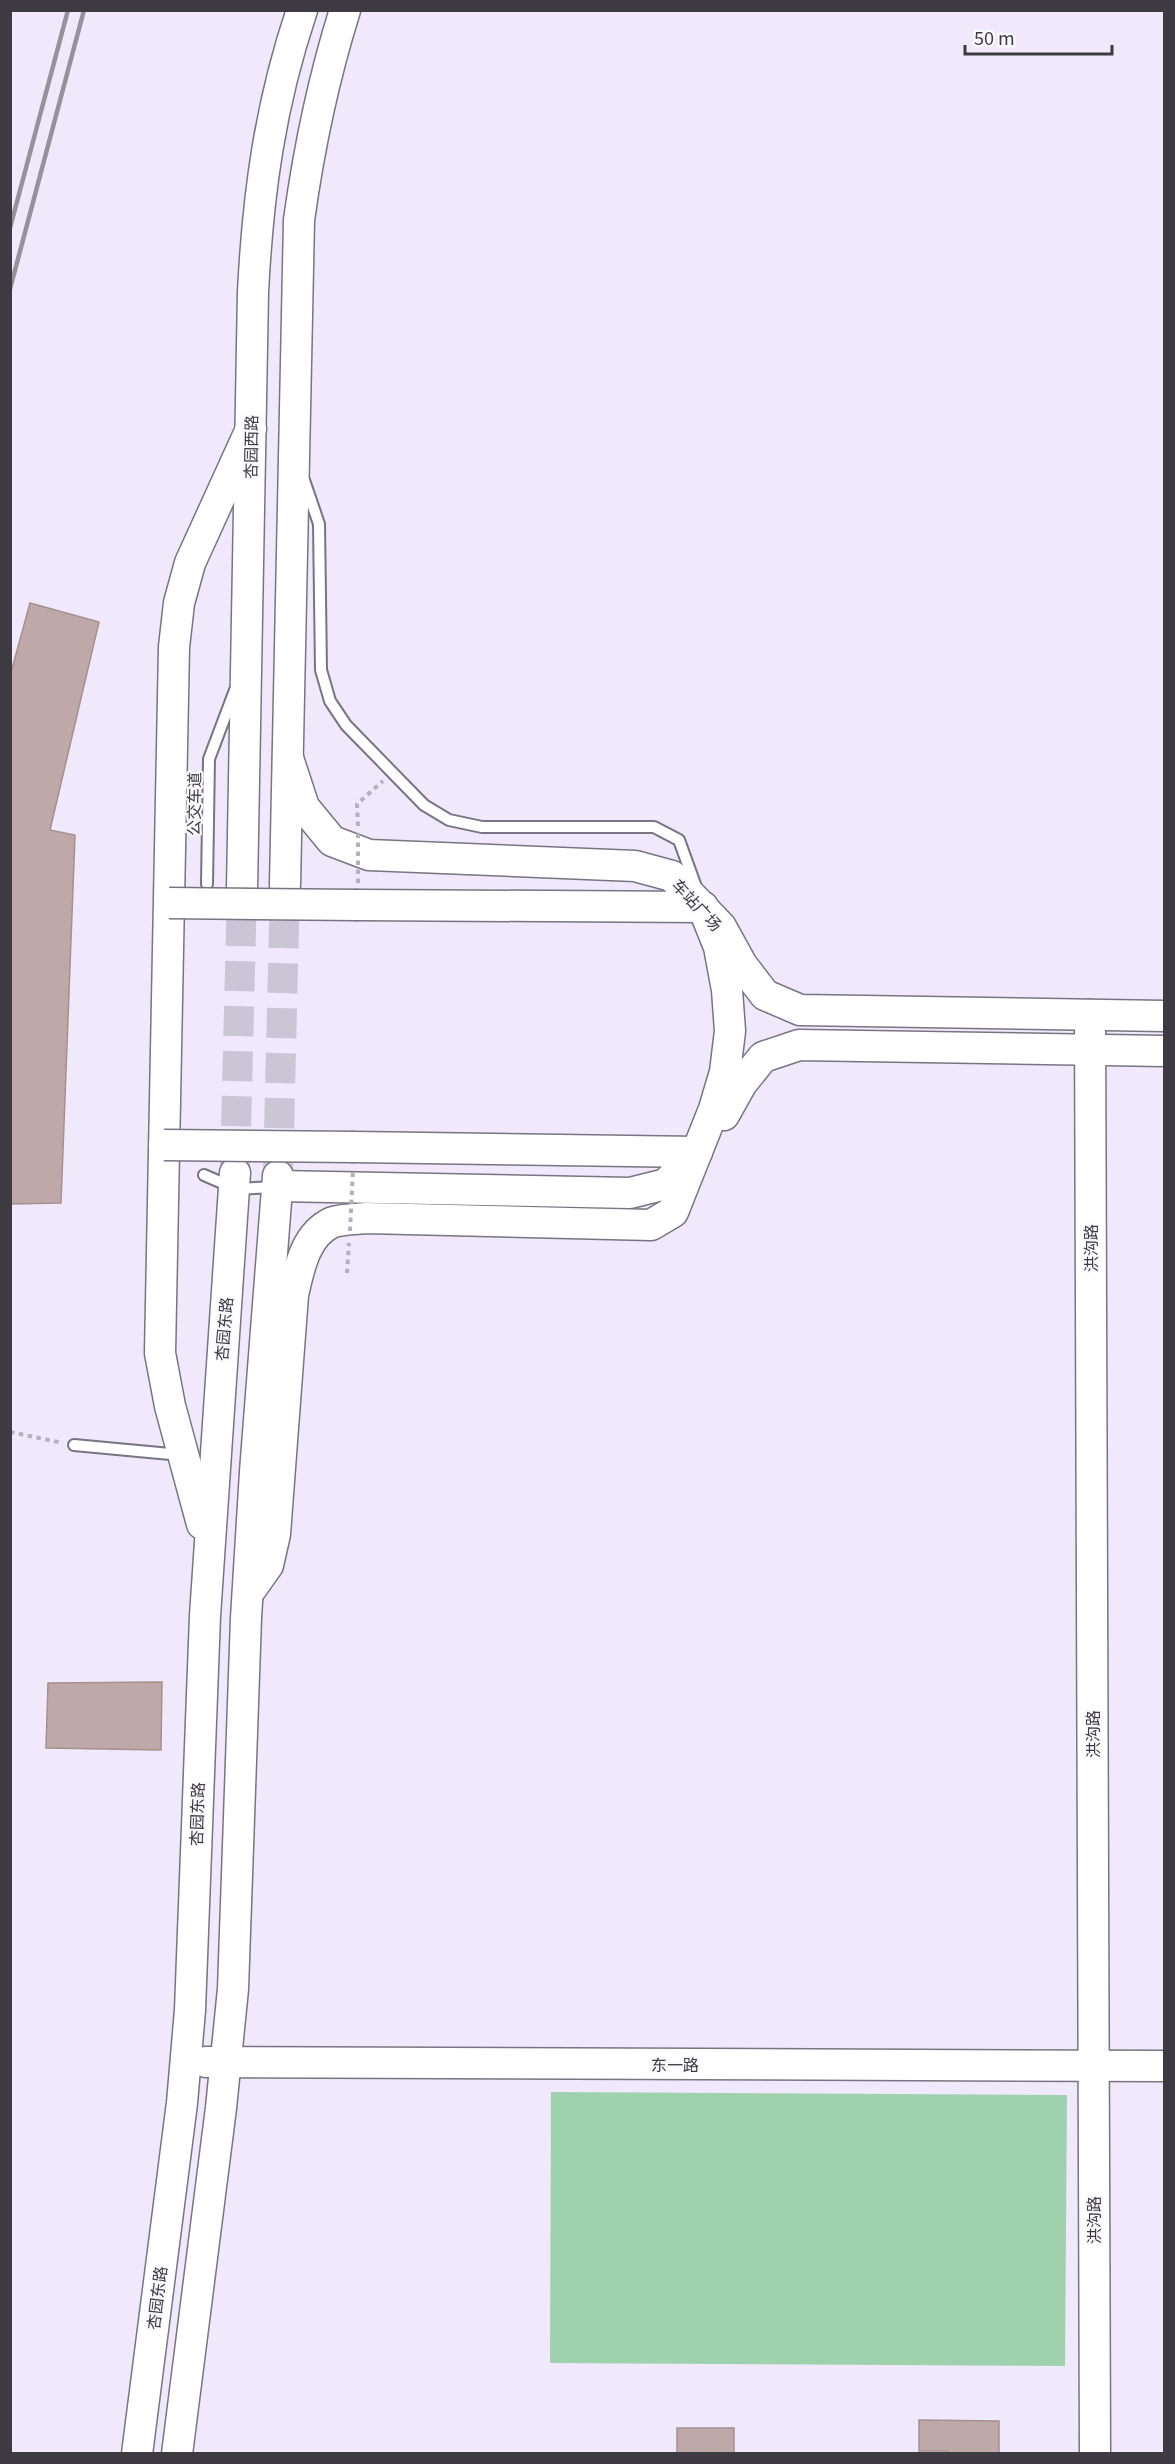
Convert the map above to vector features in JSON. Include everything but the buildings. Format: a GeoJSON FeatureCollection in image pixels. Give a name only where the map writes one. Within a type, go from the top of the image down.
{"type":"FeatureCollection","features":[{"type":"Feature","properties":{"kind":"main road","name":"杏园西路"},"geometry":{"type":"LineString","coordinates":[[242,889],[257,216],[267,145],[281,82],[302,10]]}},
{"type":"Feature","properties":{"kind":"main road"},"geometry":{"type":"LineString","coordinates":[[285,885],[299,220],[321,92],[345,10]]}},
{"type":"Feature","properties":{"kind":"main road"},"geometry":{"type":"LineString","coordinates":[[208,1549],[170,1406],[160,1353],[174,647],[179,603],[190,563],[251,429]]}},
{"type":"Feature","properties":{"kind":"main road","name":"车站广场"},"geometry":{"type":"LineString","coordinates":[[288,758],[304,807],[332,841],[369,855],[635,866],[672,876],[721,927],[742,965],[765,995],[800,1010],[1164,1016]]}},
{"type":"Feature","properties":{"kind":"main road"},"geometry":{"type":"LineString","coordinates":[[169,903],[703,907],[719,947],[728,990],[730,1031],[726,1072],[714,1109],[673,1212],[651,1225],[367,1218],[333,1222],[313,1238],[300,1262],[294,1295],[275,1534],[268,1565],[248,1594]]}},
{"type":"Feature","properties":{"kind":"main road","name":"洪沟路"},"geometry":{"type":"LineString","coordinates":[[1090,1015],[1095,2454]]}},
{"type":"Feature","properties":{"kind":"main road"},"geometry":{"type":"LineString","coordinates":[[177,2454],[233,1989],[248,1594],[255,1472],[278,1181],[630,1193],[666,1184],[697,1152],[726,1111],[742,1083],[763,1057],[799,1045],[1164,1051]]}},
{"type":"Feature","properties":{"kind":"main road"},"geometry":{"type":"LineString","coordinates":[[164,1144],[697,1152]]}},
{"type":"Feature","properties":{"kind":"main road","name":"杏园东路"},"geometry":{"type":"LineString","coordinates":[[137,2454],[186,2061],[208,1549],[235,1181]]}},
{"type":"Feature","properties":{"kind":"main road","name":"东一路"},"geometry":{"type":"LineString","coordinates":[[186,2061],[1164,2066]]}},
{"type":"Feature","properties":{"kind":"lane"},"geometry":{"type":"LineString","coordinates":[[293,449],[319,524],[321,670],[330,701],[346,725],[424,806],[449,820],[482,827],[654,827],[679,840],[703,907]]}},
{"type":"Feature","properties":{"kind":"lane","name":"公交车道"},"geometry":{"type":"LineString","coordinates":[[207,884],[209,759],[247,659]]}},
{"type":"Feature","properties":{"kind":"lane"},"geometry":{"type":"LineString","coordinates":[[204,1175],[235,1181],[278,1181]]}},
{"type":"Feature","properties":{"kind":"lane"},"geometry":{"type":"LineString","coordinates":[[74,1445],[183,1455]]}},
{"type":"Feature","properties":{"kind":"path"},"geometry":{"type":"LineString","coordinates":[[358,905],[357,804],[392,773]]}},
{"type":"Feature","properties":{"kind":"path"},"geometry":{"type":"LineString","coordinates":[[347,1273],[354,1147]]}},
{"type":"Feature","properties":{"kind":"path"},"geometry":{"type":"LineString","coordinates":[[10,1432],[74,1445]]}},
{"type":"Feature","properties":{"kind":"green space"},"geometry":{"type":"Polygon","coordinates":[[[551,2092],[1067,2095],[1065,2366],[550,2363],[551,2092]]]}},
{"type":"Feature","properties":{"kind":"tunnel"},"geometry":{"type":"LineString","coordinates":[[278,1173],[285,885]]}},
{"type":"Feature","properties":{"kind":"tunnel"},"geometry":{"type":"LineString","coordinates":[[235,1171],[242,889]]}},
{"type":"Feature","properties":{"kind":"railway"},"geometry":{"type":"LineString","coordinates":[[10,228],[68,10]]}},
{"type":"Feature","properties":{"kind":"railway"},"geometry":{"type":"LineString","coordinates":[[10,289],[84,10]]}}]}
